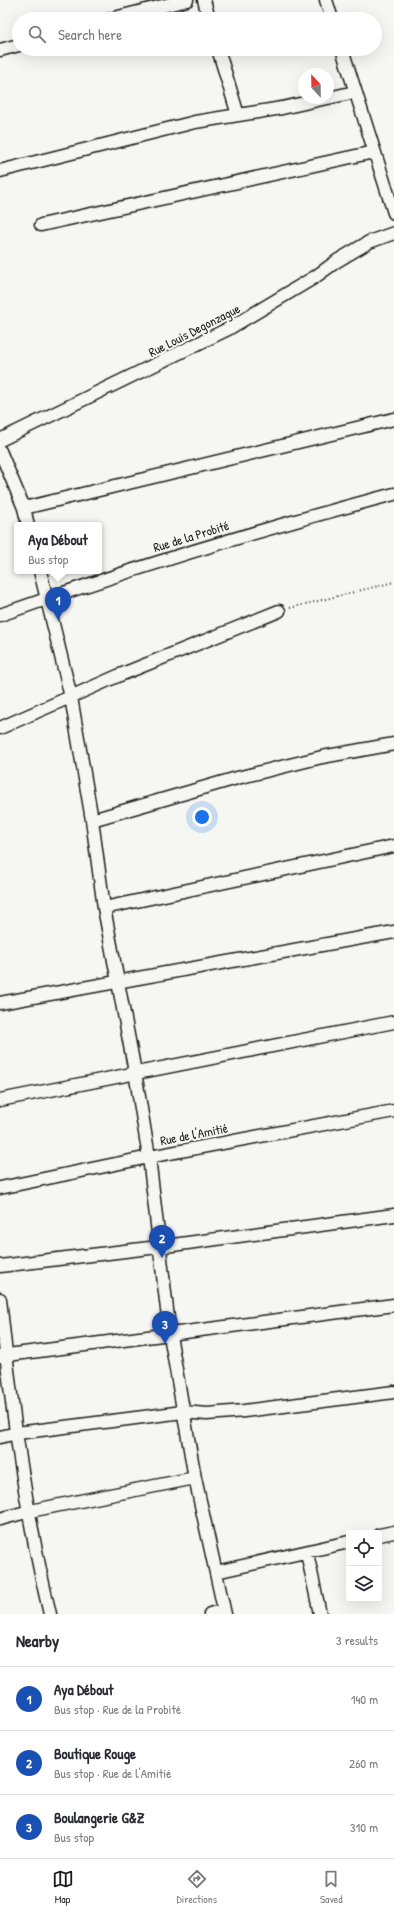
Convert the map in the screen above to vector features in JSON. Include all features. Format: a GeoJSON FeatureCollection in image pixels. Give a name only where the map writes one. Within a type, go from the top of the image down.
{"type":"FeatureCollection","features":[{"type":"Feature","properties":{"kind":"street"},"geometry":{"type":"LineString","coordinates":[[138,12],[187,0]]}},
{"type":"Feature","properties":{"kind":"street"},"geometry":{"type":"LineString","coordinates":[[204,0],[208,12]]}},
{"type":"Feature","properties":{"kind":"street"},"geometry":{"type":"LineString","coordinates":[[326,0],[330,12]]}},
{"type":"Feature","properties":{"kind":"street"},"geometry":{"type":"LineString","coordinates":[[0,50],[12,47]]}},
{"type":"Feature","properties":{"kind":"street"},"geometry":{"type":"LineString","coordinates":[[220,56],[238,115]]}},
{"type":"Feature","properties":{"kind":"street"},"geometry":{"type":"LineString","coordinates":[[344,56],[394,213]]}},
{"type":"Feature","properties":{"kind":"street"},"geometry":{"type":"LineString","coordinates":[[334,96],[355,92]]}},
{"type":"Feature","properties":{"kind":"street"},"geometry":{"type":"LineString","coordinates":[[0,171],[194,122],[298,104]]}},
{"type":"Feature","properties":{"kind":"street"},"geometry":{"type":"LineString","coordinates":[[41,225],[374,152]]}},
{"type":"Feature","properties":{"kind":"street","name":"Rue Louis Degonzague"},"geometry":{"type":"LineString","coordinates":[[0,440],[228,330],[302,285],[337,260],[370,242],[394,233]]}},
{"type":"Feature","properties":{"kind":"street"},"geometry":{"type":"LineString","coordinates":[[24,508],[394,419]]}},
{"type":"Feature","properties":{"kind":"street"},"geometry":{"type":"LineString","coordinates":[[0,451],[24,508],[27,522]]}},
{"type":"Feature","properties":{"kind":"street","name":"Rue de la Probité"},"geometry":{"type":"LineString","coordinates":[[0,615],[226,540],[394,494]]}},
{"type":"Feature","properties":{"kind":"street"},"geometry":{"type":"LineString","coordinates":[[41,574],[71,697],[92,820],[104,908],[135,1072],[149,1157],[158,1247],[170,1335],[195,1478],[224,1612],[210,1614]]}},
{"type":"Feature","properties":{"kind":"street"},"geometry":{"type":"LineString","coordinates":[[0,728],[279,611]]}},
{"type":"Feature","properties":{"kind":"street"},"geometry":{"type":"LineString","coordinates":[[92,820],[237,778],[322,757],[394,744]]}},
{"type":"Feature","properties":{"kind":"street"},"geometry":{"type":"LineString","coordinates":[[104,908],[394,846]]}},
{"type":"Feature","properties":{"kind":"street"},"geometry":{"type":"LineString","coordinates":[[0,1003],[394,932]]}},
{"type":"Feature","properties":{"kind":"street"},"geometry":{"type":"LineString","coordinates":[[0,1100],[135,1072],[394,1022]]}},
{"type":"Feature","properties":{"kind":"street","name":"Rue de l'Amitié"},"geometry":{"type":"LineString","coordinates":[[0,1188],[149,1157],[394,1111]]}},
{"type":"Feature","properties":{"kind":"street"},"geometry":{"type":"LineString","coordinates":[[0,1266],[158,1247],[394,1215]]}},
{"type":"Feature","properties":{"kind":"street"},"geometry":{"type":"LineString","coordinates":[[0,1299],[3,1356],[42,1582],[50,1614]]}},
{"type":"Feature","properties":{"kind":"street"},"geometry":{"type":"LineString","coordinates":[[3,1356],[394,1305]]}},
{"type":"Feature","properties":{"kind":"street"},"geometry":{"type":"LineString","coordinates":[[0,1437],[17,1433],[183,1412],[207,1414],[244,1411],[394,1392]]}},
{"type":"Feature","properties":{"kind":"street"},"geometry":{"type":"LineString","coordinates":[[0,1519],[30,1511],[195,1478]]}},
{"type":"Feature","properties":{"kind":"street"},"geometry":{"type":"LineString","coordinates":[[382,1534],[394,1532]]}},
{"type":"Feature","properties":{"kind":"street"},"geometry":{"type":"LineString","coordinates":[[216,1572],[307,1553],[346,1543]]}},
{"type":"Feature","properties":{"kind":"street"},"geometry":{"type":"LineString","coordinates":[[307,1553],[320,1614]]}},
{"type":"Feature","properties":{"kind":"path"},"geometry":{"type":"LineString","coordinates":[[279,611],[394,582]]}},
{"type":"Feature","properties":{"kind":"place","name":"Aya Débout"},"geometry":{"type":"Point","coordinates":[58,620]}},
{"type":"Feature","properties":{"kind":"place","name":"Boutique Rouge"},"geometry":{"type":"Point","coordinates":[162,1258]}},
{"type":"Feature","properties":{"kind":"place","name":"Boulangerie G&Z"},"geometry":{"type":"Point","coordinates":[165,1344]}}]}
